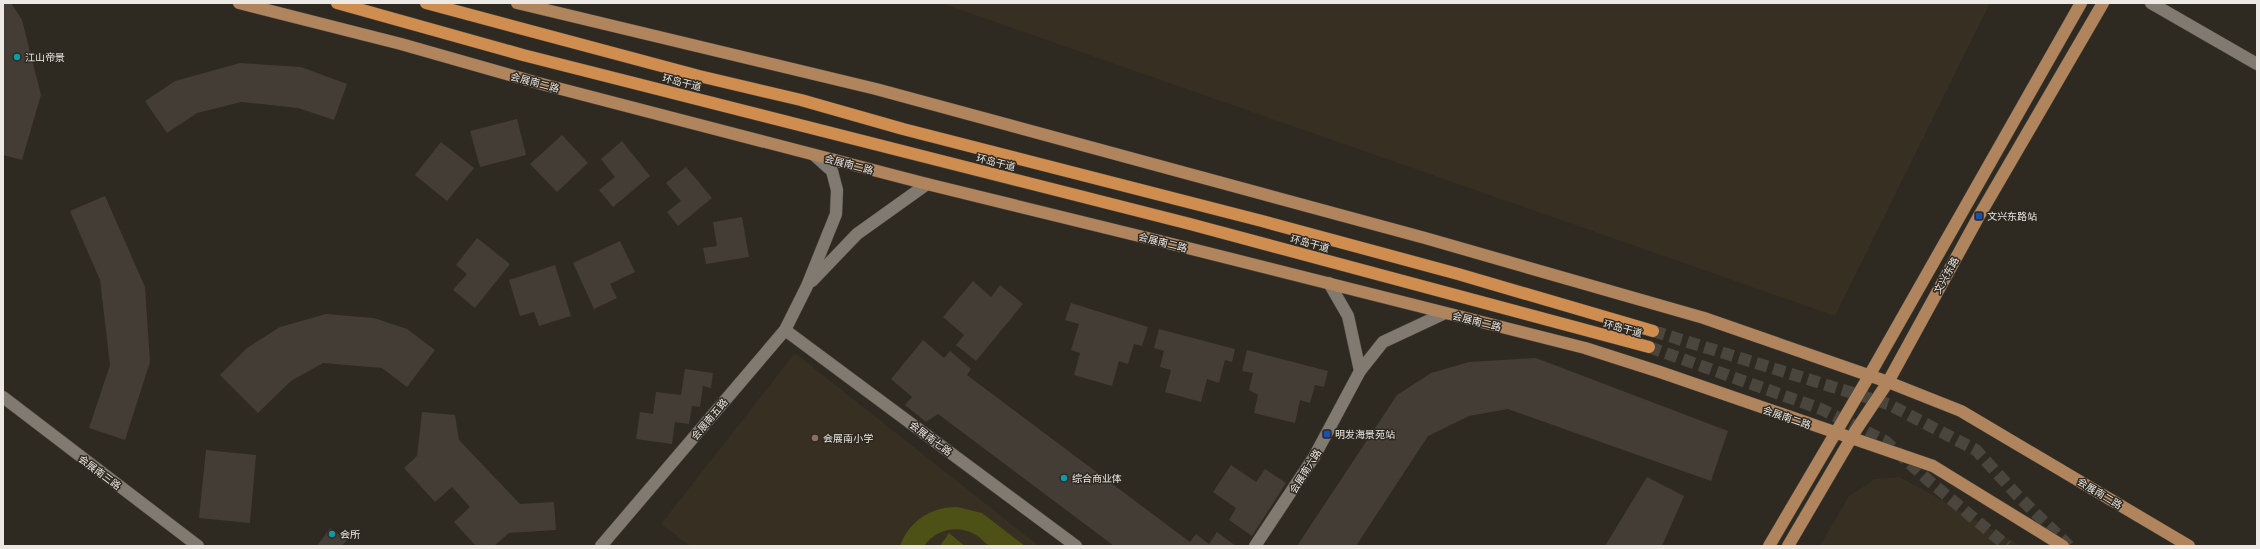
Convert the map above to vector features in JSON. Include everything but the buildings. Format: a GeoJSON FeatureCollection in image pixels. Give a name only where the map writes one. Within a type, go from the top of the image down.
{"type":"FeatureCollection","features":[{"type":"Feature","properties":{"kind":"highway","name":"环岛干道"},"geometry":{"type":"LineString","coordinates":[[337,3],[522,55],[1205,228],[1649,347]]}},
{"type":"Feature","properties":{"kind":"highway","name":"环岛干道"},"geometry":{"type":"LineString","coordinates":[[426,3],[698,76],[801,100],[903,129],[1458,274],[1653,331]]}},
{"type":"Feature","properties":{"kind":"main road","name":"会展南二路"},"geometry":{"type":"LineString","coordinates":[[239,3],[401,44],[538,83],[814,155],[1329,283],[1592,351],[1660,372],[1851,440],[1933,466],[2063,546]]}},
{"type":"Feature","properties":{"kind":"main road","name":"会展南二路"},"geometry":{"type":"LineString","coordinates":[[517,3],[876,89],[1426,238],[1704,318],[1888,382],[1961,411],[2189,546]]}},
{"type":"Feature","properties":{"kind":"main road","name":"文兴东路"},"geometry":{"type":"LineString","coordinates":[[1769,546],[1869,376],[2081,3]]}},
{"type":"Feature","properties":{"kind":"main road","name":"文兴东路"},"geometry":{"type":"LineString","coordinates":[[1788,546],[1851,440],[1888,382],[1979,216],[2103,3]]}},
{"type":"Feature","properties":{"kind":"street"},"geometry":{"type":"LineString","coordinates":[[2150,3],[2257,64]]}},
{"type":"Feature","properties":{"kind":"street"},"geometry":{"type":"LineString","coordinates":[[807,286],[836,214],[837,190],[832,171],[814,155]]}},
{"type":"Feature","properties":{"kind":"street"},"geometry":{"type":"LineString","coordinates":[[807,286],[857,234],[927,184]]}},
{"type":"Feature","properties":{"kind":"street"},"geometry":{"type":"LineString","coordinates":[[1329,283],[1348,316],[1360,371]]}},
{"type":"Feature","properties":{"kind":"street","name":"会展南五路"},"geometry":{"type":"LineString","coordinates":[[602,546],[785,330],[807,286]]}},
{"type":"Feature","properties":{"kind":"street","name":"会展南六路"},"geometry":{"type":"LineString","coordinates":[[1255,546],[1314,457],[1360,371],[1383,342],[1445,313]]}},
{"type":"Feature","properties":{"kind":"street","name":"会展南七路"},"geometry":{"type":"LineString","coordinates":[[785,330],[1076,546]]}},
{"type":"Feature","properties":{"kind":"street","name":"会展南三路"},"geometry":{"type":"LineString","coordinates":[[3,397],[198,546]]}},
{"type":"Feature","properties":{"kind":"shaded area"},"geometry":{"type":"Polygon","coordinates":[[[941,3],[1990,3],[1835,316],[941,3]]]}},
{"type":"Feature","properties":{"kind":"shaded area","name":"会展南小学"},"geometry":{"type":"Polygon","coordinates":[[[795,353],[1039,546],[690,546],[661,524],[795,353]]]}},
{"type":"Feature","properties":{"kind":"shaded area"},"geometry":{"type":"Polygon","coordinates":[[[1899,477],[2021,546],[1820,546],[1849,496],[1875,479],[1899,477]]]}},
{"type":"Feature","properties":{"kind":"shaded area"},"geometry":{"type":"Polygon","coordinates":[[[957,507],[982,513],[1025,546],[995,547],[987,544],[976,535],[955,529],[941,532],[929,540],[924,546],[900,546],[909,529],[922,517],[938,510],[957,507]]]}},
{"type":"Feature","properties":{"kind":"shaded area"},"geometry":{"type":"Polygon","coordinates":[[[949,533],[965,546],[940,546],[949,533]]]}},
{"type":"Feature","properties":{"kind":"tunnel"},"geometry":{"type":"LineString","coordinates":[[1653,331],[1888,404],[1976,450],[2017,495],[2069,546]]}},
{"type":"Feature","properties":{"kind":"tunnel"},"geometry":{"type":"LineString","coordinates":[[1649,347],[1821,409],[1885,441],[1928,480],[2007,546]]}},
{"type":"Feature","properties":{"kind":"place","name":"江山帝景"},"geometry":{"type":"Point","coordinates":[17,57]}},
{"type":"Feature","properties":{"kind":"place","name":"文兴东路站"},"geometry":{"type":"Point","coordinates":[1979,216]}},
{"type":"Feature","properties":{"kind":"place","name":"明发海景苑站"},"geometry":{"type":"Point","coordinates":[1327,434]}},
{"type":"Feature","properties":{"kind":"place","name":"会展南小学"},"geometry":{"type":"Point","coordinates":[815,438]}},
{"type":"Feature","properties":{"kind":"place","name":"综合商业体"},"geometry":{"type":"Point","coordinates":[1064,478]}},
{"type":"Feature","properties":{"kind":"place","name":"会所"},"geometry":{"type":"Point","coordinates":[332,534]}}]}
